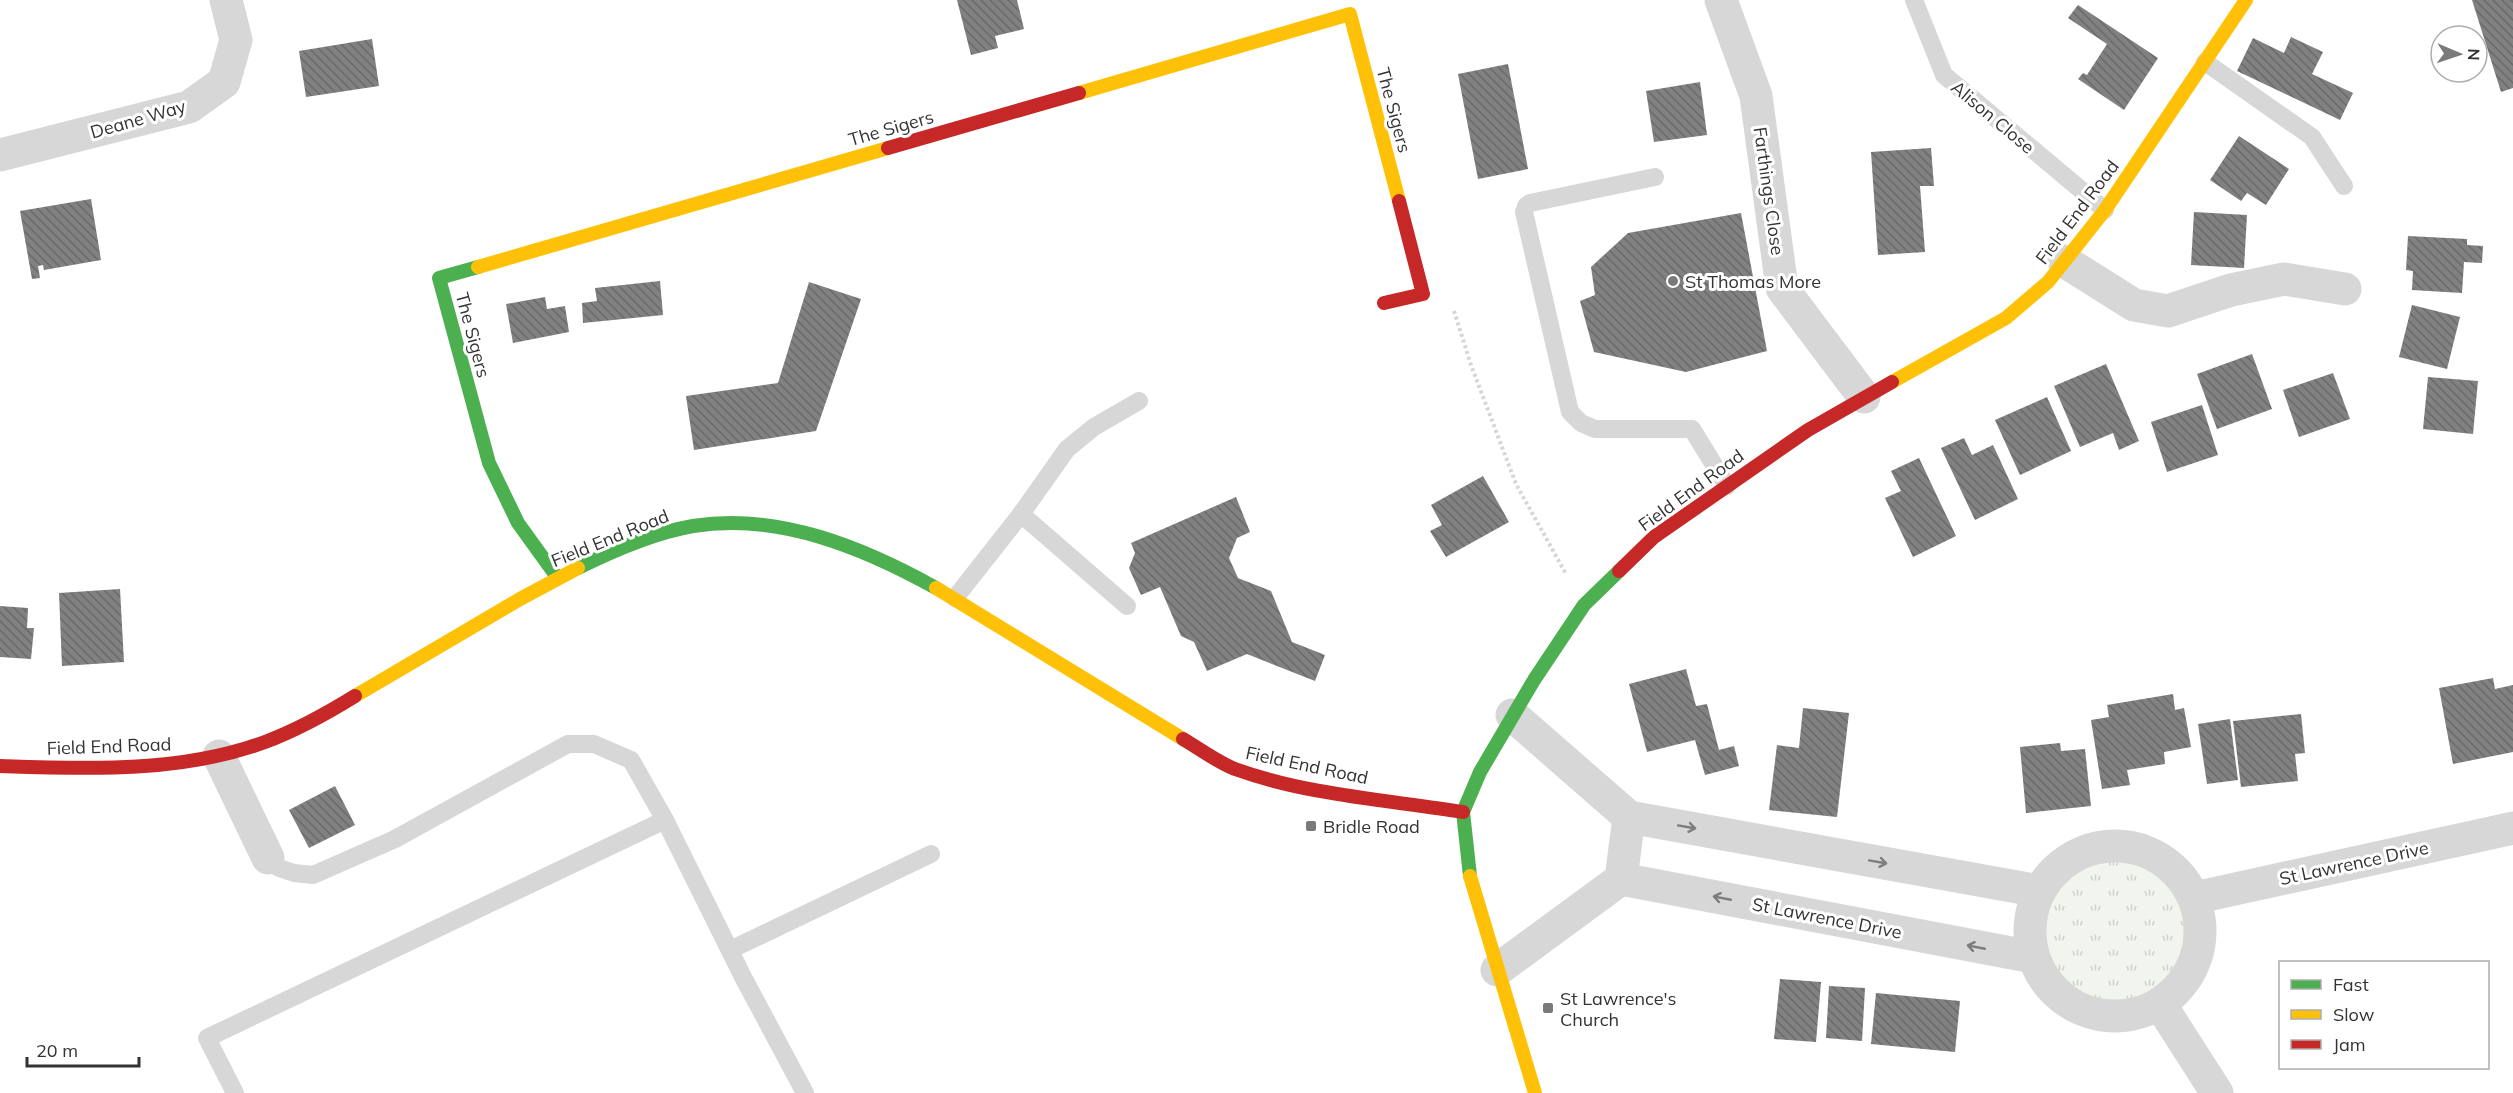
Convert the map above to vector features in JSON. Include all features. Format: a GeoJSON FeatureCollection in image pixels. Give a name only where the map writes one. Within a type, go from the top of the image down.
{"type":"FeatureCollection","features":[{"type":"Feature","properties":{"kind":"street","name":"Deane Way"},"geometry":{"type":"LineString","coordinates":[[0,155],[189,107],[224,82],[236,40],[226,0]]}},
{"type":"Feature","properties":{"kind":"street","name":"Farthings Close"},"geometry":{"type":"LineString","coordinates":[[1721,0],[1756,96],[1782,288],[1864,397]]}},
{"type":"Feature","properties":{"kind":"street","name":"Field End Road"},"geometry":{"type":"LineString","coordinates":[[0,766],[146,766],[219,756],[265,742],[298,727],[556,577],[618,550],[679,529],[736,524],[786,529],[837,542],[909,572],[1233,768],[1261,778],[1463,812],[1480,772],[1512,716],[1584,605],[1654,537],[1727,486],[1808,430],[2006,318],[2048,282],[2105,210],[2246,0]]}},
{"type":"Feature","properties":{"kind":"street","name":"The Sigers"},"geometry":{"type":"LineString","coordinates":[[556,577],[533,549],[499,490],[489,463],[439,278],[1350,14],[1423,294],[1384,303]]}},
{"type":"Feature","properties":{"kind":"street"},"geometry":{"type":"LineString","coordinates":[[2064,261],[2134,305],[2168,311],[2231,290],[2284,279],[2345,289]]}},
{"type":"Feature","properties":{"kind":"street"},"geometry":{"type":"LineString","coordinates":[[1512,716],[1629,817],[2039,891]]}},
{"type":"Feature","properties":{"kind":"street"},"geometry":{"type":"LineString","coordinates":[[219,756],[268,858]]}},
{"type":"Feature","properties":{"kind":"street"},"geometry":{"type":"LineString","coordinates":[[1463,812],[1469,874],[1535,1093]]}},
{"type":"Feature","properties":{"kind":"street"},"geometry":{"type":"LineString","coordinates":[[1497,970],[1621,879],[1629,817]]}},
{"type":"Feature","properties":{"kind":"street","name":"St Lawrence Drive"},"geometry":{"type":"LineString","coordinates":[[2194,898],[2513,828]]}},
{"type":"Feature","properties":{"kind":"street"},"geometry":{"type":"LineString","coordinates":[[2097,846],[2127,846],[2163,859],[2184,880],[2194,898],[2201,927],[2196,960],[2181,986],[2160,1004],[2133,1015],[2108,1017],[2079,1009],[2056,993],[2033,957],[2029,928],[2039,891],[2057,868],[2082,851],[2097,846]]}},
{"type":"Feature","properties":{"kind":"street","name":"St Lawrence Drive"},"geometry":{"type":"LineString","coordinates":[[1621,879],[2033,957]]}},
{"type":"Feature","properties":{"kind":"street"},"geometry":{"type":"LineString","coordinates":[[2160,1004],[2217,1093]]}},
{"type":"Feature","properties":{"kind":"lane","name":"Alison Close"},"geometry":{"type":"LineString","coordinates":[[1914,0],[1944,75],[2105,210]]}},
{"type":"Feature","properties":{"kind":"lane"},"geometry":{"type":"LineString","coordinates":[[2205,62],[2312,137],[2344,186]]}},
{"type":"Feature","properties":{"kind":"lane"},"geometry":{"type":"LineString","coordinates":[[1655,177],[1530,202],[1526,206],[1524,212],[1570,412],[1581,423],[1595,429],[1692,429],[1727,486]]}},
{"type":"Feature","properties":{"kind":"lane"},"geometry":{"type":"LineString","coordinates":[[955,598],[1021,514],[1067,449],[1094,427],[1139,401]]}},
{"type":"Feature","properties":{"kind":"lane"},"geometry":{"type":"LineString","coordinates":[[1021,514],[1126,606]]}},
{"type":"Feature","properties":{"kind":"lane"},"geometry":{"type":"LineString","coordinates":[[268,858],[279,868],[313,875],[395,839],[568,744],[581,742],[594,744],[631,760],[805,1093]]}},
{"type":"Feature","properties":{"kind":"lane"},"geometry":{"type":"LineString","coordinates":[[235,1093],[207,1038],[664,820]]}},
{"type":"Feature","properties":{"kind":"lane"},"geometry":{"type":"LineString","coordinates":[[730,950],[931,854]]}},
{"type":"Feature","properties":{"kind":"path"},"geometry":{"type":"LineString","coordinates":[[1454,309],[1470,365],[1516,484],[1584,605]]}},
{"type":"Feature","properties":{"kind":"green space"},"geometry":{"type":"Polygon","coordinates":[[[2116,861],[2143,866],[2165,882],[2181,904],[2186,931],[2181,958],[2165,980],[2143,996],[2116,1001],[2089,996],[2067,980],[2051,958],[2046,931],[2051,904],[2067,882],[2089,866],[2116,861]]]}},
{"type":"Feature","properties":{"kind":"building"},"geometry":{"type":"Polygon","coordinates":[[[957,0],[1017,0],[1024,29],[995,36],[998,48],[971,55],[957,0]]]}},
{"type":"Feature","properties":{"kind":"building"},"geometry":{"type":"Polygon","coordinates":[[[2472,0],[2513,0],[2513,88],[2501,92],[2489,54],[2489,24],[2480,24],[2472,0]]]}},
{"type":"Feature","properties":{"kind":"building"},"geometry":{"type":"Polygon","coordinates":[[[2078,5],[2158,58],[2124,110],[2078,79],[2083,73],[2087,75],[2107,44],[2068,18],[2078,5]]]}},
{"type":"Feature","properties":{"kind":"building"},"geometry":{"type":"Polygon","coordinates":[[[2291,37],[2323,52],[2312,74],[2353,93],[2340,120],[2237,71],[2253,38],[2284,53],[2291,37]]]}},
{"type":"Feature","properties":{"kind":"building"},"geometry":{"type":"Polygon","coordinates":[[[372,39],[379,86],[306,97],[299,51],[372,39]]]}},
{"type":"Feature","properties":{"kind":"building"},"geometry":{"type":"Polygon","coordinates":[[[1508,64],[1528,169],[1478,179],[1458,74],[1508,64]]]}},
{"type":"Feature","properties":{"kind":"building"},"geometry":{"type":"Polygon","coordinates":[[[1700,82],[1707,135],[1654,142],[1646,91],[1700,82]]]}},
{"type":"Feature","properties":{"kind":"building"},"geometry":{"type":"Polygon","coordinates":[[[2239,136],[2289,169],[2266,205],[2247,193],[2241,201],[2210,180],[2239,136]]]}},
{"type":"Feature","properties":{"kind":"building"},"geometry":{"type":"Polygon","coordinates":[[[1931,148],[1934,186],[1920,186],[1925,252],[1878,255],[1871,152],[1931,148]]]}},
{"type":"Feature","properties":{"kind":"building"},"geometry":{"type":"Polygon","coordinates":[[[91,199],[101,260],[44,270],[43,265],[38,266],[40,278],[32,279],[20,211],[91,199]]]}},
{"type":"Feature","properties":{"kind":"building"},"geometry":{"type":"Polygon","coordinates":[[[2194,212],[2247,215],[2244,268],[2191,265],[2194,212]]]}},
{"type":"Feature","properties":{"kind":"building","name":"St Thomas More"},"geometry":{"type":"Polygon","coordinates":[[[1741,213],[1767,351],[1686,372],[1594,352],[1580,301],[1595,295],[1591,267],[1628,233],[1741,213]]]}},
{"type":"Feature","properties":{"kind":"building"},"geometry":{"type":"Polygon","coordinates":[[[2408,236],[2467,239],[2467,245],[2483,246],[2482,263],[2464,262],[2462,293],[2412,290],[2413,271],[2406,270],[2408,236]]]}},
{"type":"Feature","properties":{"kind":"building"},"geometry":{"type":"Polygon","coordinates":[[[660,281],[663,315],[583,323],[582,303],[597,301],[595,288],[660,281]]]}},
{"type":"Feature","properties":{"kind":"building"},"geometry":{"type":"Polygon","coordinates":[[[809,282],[861,299],[816,431],[694,450],[686,396],[778,383],[809,282]]]}},
{"type":"Feature","properties":{"kind":"building"},"geometry":{"type":"Polygon","coordinates":[[[545,297],[547,309],[565,306],[569,332],[513,343],[506,304],[545,297]]]}},
{"type":"Feature","properties":{"kind":"building"},"geometry":{"type":"Polygon","coordinates":[[[2412,305],[2460,317],[2447,369],[2399,357],[2412,305]]]}},
{"type":"Feature","properties":{"kind":"building"},"geometry":{"type":"Polygon","coordinates":[[[2252,354],[2272,409],[2217,429],[2197,374],[2252,354]]]}},
{"type":"Feature","properties":{"kind":"building"},"geometry":{"type":"Polygon","coordinates":[[[2106,364],[2139,441],[2119,450],[2113,433],[2080,447],[2054,386],[2106,364]]]}},
{"type":"Feature","properties":{"kind":"building"},"geometry":{"type":"Polygon","coordinates":[[[2333,373],[2350,419],[2299,437],[2283,390],[2333,373]]]}},
{"type":"Feature","properties":{"kind":"building"},"geometry":{"type":"Polygon","coordinates":[[[2428,377],[2478,381],[2473,434],[2423,429],[2428,377]]]}},
{"type":"Feature","properties":{"kind":"building"},"geometry":{"type":"Polygon","coordinates":[[[2047,397],[2071,451],[2020,475],[1995,420],[2047,397]]]}},
{"type":"Feature","properties":{"kind":"building"},"geometry":{"type":"Polygon","coordinates":[[[2202,405],[2218,455],[2167,472],[2151,422],[2202,405]]]}},
{"type":"Feature","properties":{"kind":"building"},"geometry":{"type":"Polygon","coordinates":[[[1964,438],[1972,455],[1993,445],[2018,499],[1975,520],[1941,448],[1964,438]]]}},
{"type":"Feature","properties":{"kind":"building"},"geometry":{"type":"Polygon","coordinates":[[[1919,458],[1956,536],[1913,557],[1885,498],[1901,491],[1891,471],[1919,458]]]}},
{"type":"Feature","properties":{"kind":"building"},"geometry":{"type":"Polygon","coordinates":[[[1483,476],[1509,522],[1446,557],[1430,531],[1442,525],[1431,505],[1483,476]]]}},
{"type":"Feature","properties":{"kind":"building"},"geometry":{"type":"Polygon","coordinates":[[[1236,497],[1250,532],[1237,538],[1229,558],[1238,578],[1271,591],[1292,642],[1325,655],[1315,681],[1247,654],[1207,671],[1194,642],[1181,636],[1160,587],[1141,595],[1129,568],[1135,553],[1131,543],[1236,497]]]}},
{"type":"Feature","properties":{"kind":"building"},"geometry":{"type":"Polygon","coordinates":[[[120,589],[124,662],[62,666],[59,593],[120,589]]]}},
{"type":"Feature","properties":{"kind":"building"},"geometry":{"type":"Polygon","coordinates":[[[0,606],[28,608],[27,628],[34,628],[31,659],[0,657],[0,606]]]}},
{"type":"Feature","properties":{"kind":"building"},"geometry":{"type":"Polygon","coordinates":[[[1686,669],[1696,706],[1707,704],[1719,750],[1734,746],[1739,766],[1705,775],[1695,740],[1647,752],[1629,684],[1686,669]]]}},
{"type":"Feature","properties":{"kind":"building"},"geometry":{"type":"Polygon","coordinates":[[[2493,678],[2495,689],[2513,685],[2513,752],[2453,764],[2439,688],[2493,678]]]}},
{"type":"Feature","properties":{"kind":"building"},"geometry":{"type":"Polygon","coordinates":[[[2173,694],[2175,710],[2184,708],[2191,747],[2164,752],[2165,764],[2127,770],[2130,785],[2102,789],[2091,720],[2109,717],[2107,705],[2173,694]]]}},
{"type":"Feature","properties":{"kind":"building"},"geometry":{"type":"Polygon","coordinates":[[[1803,708],[1849,713],[1837,817],[1769,810],[1777,745],[1799,748],[1803,708]]]}},
{"type":"Feature","properties":{"kind":"building"},"geometry":{"type":"Polygon","coordinates":[[[2301,714],[2305,753],[2295,754],[2298,781],[2241,787],[2233,721],[2301,714]]]}},
{"type":"Feature","properties":{"kind":"building"},"geometry":{"type":"Polygon","coordinates":[[[2230,719],[2238,780],[2207,784],[2198,724],[2230,719]]]}},
{"type":"Feature","properties":{"kind":"building"},"geometry":{"type":"Polygon","coordinates":[[[2060,743],[2061,751],[2085,749],[2091,806],[2026,813],[2020,747],[2060,743]]]}},
{"type":"Feature","properties":{"kind":"building"},"geometry":{"type":"Polygon","coordinates":[[[335,786],[355,825],[309,848],[289,810],[335,786]]]}},
{"type":"Feature","properties":{"kind":"building"},"geometry":{"type":"Polygon","coordinates":[[[1780,979],[1821,982],[1816,1042],[1774,1039],[1780,979]]]}},
{"type":"Feature","properties":{"kind":"building"},"geometry":{"type":"Polygon","coordinates":[[[1829,986],[1865,988],[1862,1041],[1826,1038],[1829,986]]]}},
{"type":"Feature","properties":{"kind":"building"},"geometry":{"type":"Polygon","coordinates":[[[1876,993],[1960,1001],[1955,1052],[1871,1044],[1876,993]]]}},
{"type":"Feature","properties":{"kind":"traffic: fast"},"geometry":{"type":"LineString","coordinates":[[478,267],[439,278],[489,463],[518,523],[557,577]]}},
{"type":"Feature","properties":{"kind":"traffic: fast"},"geometry":{"type":"LineString","coordinates":[[578,568],[634,543],[678,529],[725,523],[757,524],[788,529],[850,547],[880,559],[936,588]]}},
{"type":"Feature","properties":{"kind":"traffic: fast"},"geometry":{"type":"LineString","coordinates":[[1470,876],[1463,812],[1480,772],[1534,680],[1584,605],[1619,571]]}},
{"type":"Feature","properties":{"kind":"traffic: slow"},"geometry":{"type":"LineString","coordinates":[[1892,382],[2006,318],[2048,282],[2105,210],[2246,0]]}},
{"type":"Feature","properties":{"kind":"traffic: slow"},"geometry":{"type":"LineString","coordinates":[[1079,93],[1350,14],[1399,201]]}},
{"type":"Feature","properties":{"kind":"traffic: slow"},"geometry":{"type":"LineString","coordinates":[[478,267],[888,148]]}},
{"type":"Feature","properties":{"kind":"traffic: slow"},"geometry":{"type":"LineString","coordinates":[[355,696],[520,599],[578,568]]}},
{"type":"Feature","properties":{"kind":"traffic: slow"},"geometry":{"type":"LineString","coordinates":[[936,588],[1183,739]]}},
{"type":"Feature","properties":{"kind":"traffic: slow"},"geometry":{"type":"LineString","coordinates":[[1470,876],[1535,1093]]}},
{"type":"Feature","properties":{"kind":"traffic: jam"},"geometry":{"type":"LineString","coordinates":[[888,148],[1079,93]]}},
{"type":"Feature","properties":{"kind":"traffic: jam"},"geometry":{"type":"LineString","coordinates":[[1384,303],[1423,294],[1399,201]]}},
{"type":"Feature","properties":{"kind":"traffic: jam"},"geometry":{"type":"LineString","coordinates":[[1619,571],[1654,537],[1808,430],[1892,382]]}},
{"type":"Feature","properties":{"kind":"traffic: jam"},"geometry":{"type":"LineString","coordinates":[[0,766],[134,767],[201,759],[265,742],[311,721],[355,696]]}},
{"type":"Feature","properties":{"kind":"traffic: jam"},"geometry":{"type":"LineString","coordinates":[[1183,739],[1228,766],[1262,778],[1348,796],[1463,812]]}},
{"type":"Feature","properties":{"kind":"place","name":"St Thomas More"},"geometry":{"type":"Point","coordinates":[1673,281]}},
{"type":"Feature","properties":{"kind":"place","name":"Bridle Road"},"geometry":{"type":"Point","coordinates":[1311,826]}},
{"type":"Feature","properties":{"kind":"place","name":"St Lawrence's Church"},"geometry":{"type":"Point","coordinates":[1548,1008]}}]}
